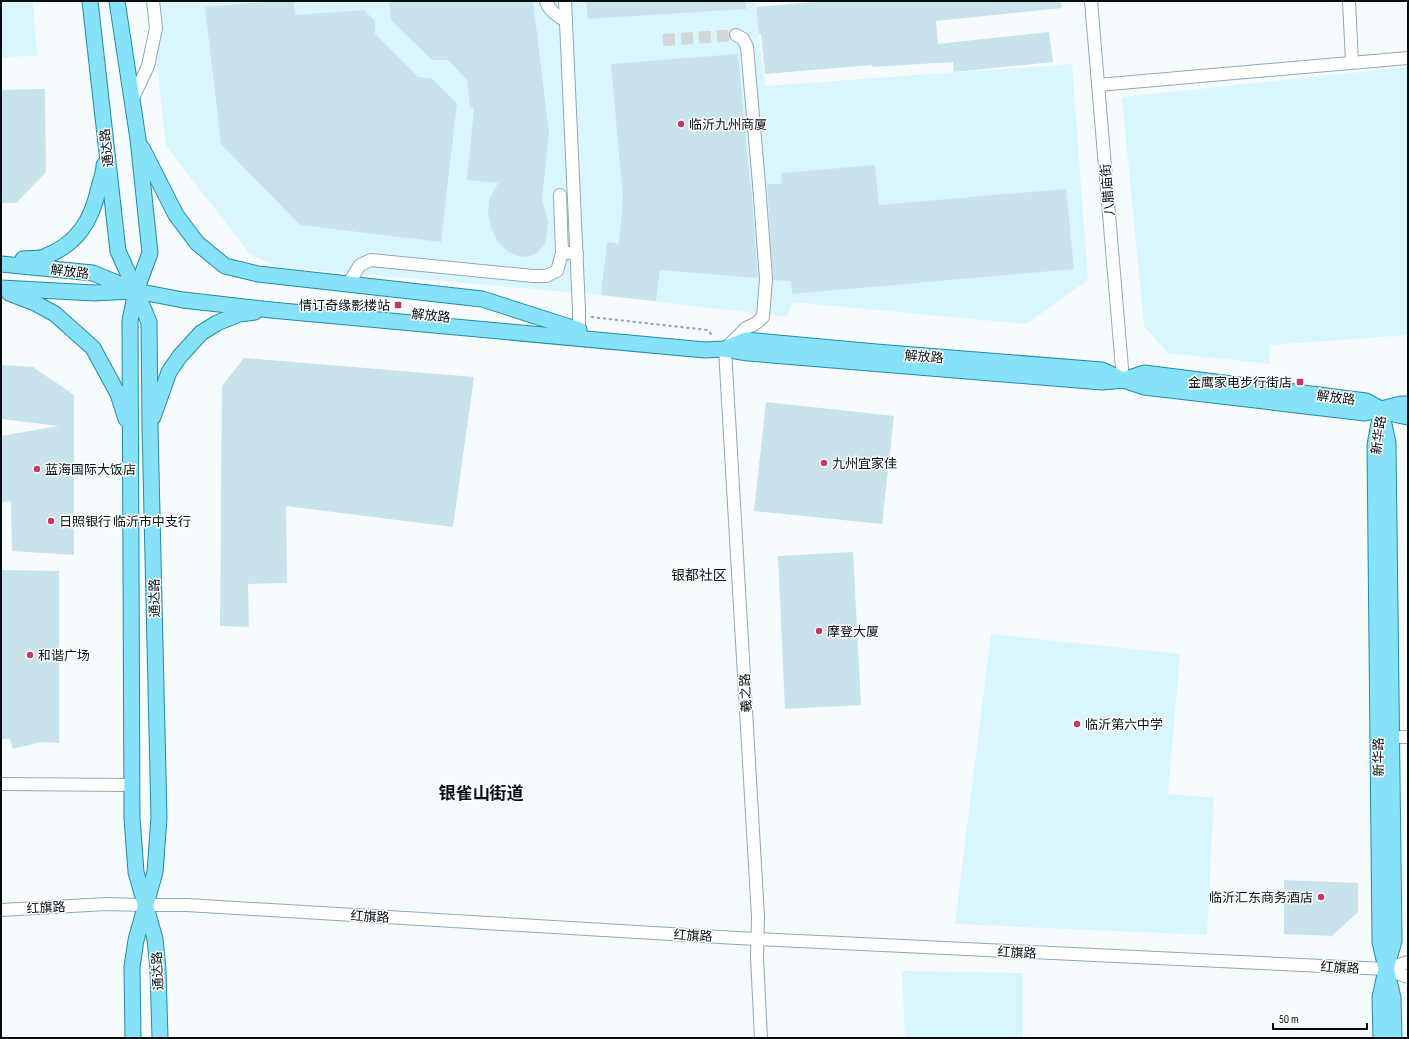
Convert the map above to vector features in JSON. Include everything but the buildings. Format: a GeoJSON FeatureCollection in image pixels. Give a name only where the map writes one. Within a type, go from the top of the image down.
{"type":"FeatureCollection","features":[{"type":"Feature","properties":{"kind":"main road","name":"通达路"},"geometry":{"type":"LineString","coordinates":[[90,1],[118,251],[149,322],[159,818],[155,872],[136,940],[132,967],[133,1038]]}},
{"type":"Feature","properties":{"kind":"main road","name":"通达路"},"geometry":{"type":"LineString","coordinates":[[117,1],[138,139],[150,253],[136,291],[130,322],[132,818],[136,872],[155,939],[158,968],[160,1038]]}},
{"type":"Feature","properties":{"kind":"main road"},"geometry":{"type":"LineString","coordinates":[[1,263],[42,257],[59,250],[78,236],[85,226],[97,198],[104,168],[103,118]]}},
{"type":"Feature","properties":{"kind":"main road"},"geometry":{"type":"LineString","coordinates":[[138,139],[176,214],[197,243],[225,266],[258,274],[482,299],[579,323]]}},
{"type":"Feature","properties":{"kind":"main road","name":"解放路"},"geometry":{"type":"LineString","coordinates":[[1,263],[93,273],[136,291],[183,300],[271,310],[704,350],[725,349],[746,340],[1102,370],[1123,380],[1144,374],[1366,401],[1381,410],[1397,416],[1408,417]]}},
{"type":"Feature","properties":{"kind":"main road"},"geometry":{"type":"LineString","coordinates":[[1,289],[35,302],[55,314],[93,348],[118,394],[131,431]]}},
{"type":"Feature","properties":{"kind":"main road","name":"解放路"},"geometry":{"type":"LineString","coordinates":[[1,289],[94,293],[183,291],[579,323],[705,342],[725,349]]}},
{"type":"Feature","properties":{"kind":"main road"},"geometry":{"type":"LineString","coordinates":[[150,427],[169,372],[180,356],[201,333],[218,323],[239,314],[271,310]]}},
{"type":"Feature","properties":{"kind":"main road"},"geometry":{"type":"LineString","coordinates":[[1381,410],[1401,404],[1408,404]]}},
{"type":"Feature","properties":{"kind":"main road","name":"新华路"},"geometry":{"type":"LineString","coordinates":[[1380,1038],[1380,998],[1394,941],[1388,443],[1381,410]]}},
{"type":"Feature","properties":{"kind":"main road","name":"新华路"},"geometry":{"type":"LineString","coordinates":[[1381,410],[1375,445],[1380,942],[1393,998],[1394,1038]]}},
{"type":"Feature","properties":{"kind":"street"},"geometry":{"type":"LineString","coordinates":[[132,100],[148,66],[156,28],[154,1]]}},
{"type":"Feature","properties":{"kind":"street"},"geometry":{"type":"LineString","coordinates":[[546,1],[547,5],[556,15],[566,22]]}},
{"type":"Feature","properties":{"kind":"street"},"geometry":{"type":"LineString","coordinates":[[565,1],[579,323]]}},
{"type":"Feature","properties":{"kind":"street","name":"八腊庙街"},"geometry":{"type":"LineString","coordinates":[[1091,1],[1123,380]]}},
{"type":"Feature","properties":{"kind":"street"},"geometry":{"type":"LineString","coordinates":[[1349,1],[1352,62]]}},
{"type":"Feature","properties":{"kind":"street"},"geometry":{"type":"LineString","coordinates":[[725,349],[746,328],[755,324],[762,317],[766,279],[747,47],[743,39],[736,35]]}},
{"type":"Feature","properties":{"kind":"street"},"geometry":{"type":"LineString","coordinates":[[1098,85],[1408,58]]}},
{"type":"Feature","properties":{"kind":"street"},"geometry":{"type":"LineString","coordinates":[[348,284],[360,265],[371,260],[546,276],[557,271],[562,253],[560,195]]}},
{"type":"Feature","properties":{"kind":"street"},"geometry":{"type":"LineString","coordinates":[[562,253],[577,253]]}},
{"type":"Feature","properties":{"kind":"street","name":"羲之路"},"geometry":{"type":"LineString","coordinates":[[725,349],[758,909],[756,939],[761,1038]]}},
{"type":"Feature","properties":{"kind":"street"},"geometry":{"type":"LineString","coordinates":[[1391,737],[1408,737]]}},
{"type":"Feature","properties":{"kind":"street"},"geometry":{"type":"LineString","coordinates":[[1,784],[132,785]]}},
{"type":"Feature","properties":{"kind":"street","name":"红旗路"},"geometry":{"type":"LineString","coordinates":[[1,910],[106,904],[145,906],[195,905],[756,939],[1386,969],[1408,977]]}},
{"type":"Feature","properties":{"kind":"street","name":"红旗路"},"geometry":{"type":"LineString","coordinates":[[1386,969],[1408,962]]}},
{"type":"Feature","properties":{"kind":"path"},"geometry":{"type":"LineString","coordinates":[[579,323],[707,330],[725,349]]}},
{"type":"Feature","properties":{"kind":"shaded area"},"geometry":{"type":"Polygon","coordinates":[[[1,1],[33,1],[37,55],[1,58],[1,1]]]}},
{"type":"Feature","properties":{"kind":"shaded area"},"geometry":{"type":"Polygon","coordinates":[[[150,1],[755,1],[765,86],[1072,64],[1088,280],[1026,324],[792,302],[787,317],[591,294],[277,267],[250,254],[166,146],[150,1]]]}},
{"type":"Feature","properties":{"kind":"shaded area"},"geometry":{"type":"Polygon","coordinates":[[[1408,67],[1408,335],[1269,345],[1270,364],[1168,353],[1144,326],[1122,97],[1408,67]]]}},
{"type":"Feature","properties":{"kind":"shaded area","name":"临沂第六中学"},"geometry":{"type":"Polygon","coordinates":[[[991,634],[1180,654],[1168,794],[1214,798],[1207,935],[955,924],[991,634]]]}},
{"type":"Feature","properties":{"kind":"shaded area"},"geometry":{"type":"Polygon","coordinates":[[[902,971],[1023,973],[1023,1038],[905,1038],[902,971]]]}},
{"type":"Feature","properties":{"kind":"tunnel"},"geometry":{"type":"LineString","coordinates":[[663,40],[736,35]]}},
{"type":"Feature","properties":{"kind":"place","name":"临沂九州商厦"},"geometry":{"type":"Point","coordinates":[681,124]}},
{"type":"Feature","properties":{"kind":"place","name":"情订奇缘影楼站"},"geometry":{"type":"Point","coordinates":[398,305]}},
{"type":"Feature","properties":{"kind":"place","name":"金鹰家电步行街店"},"geometry":{"type":"Point","coordinates":[1300,382]}},
{"type":"Feature","properties":{"kind":"place","name":"九州宜家佳"},"geometry":{"type":"Point","coordinates":[824,463]}},
{"type":"Feature","properties":{"kind":"place","name":"蓝海国际大饭店"},"geometry":{"type":"Point","coordinates":[37,469]}},
{"type":"Feature","properties":{"kind":"place","name":"日照银行 临沂市中支行"},"geometry":{"type":"Point","coordinates":[51,521]}},
{"type":"Feature","properties":{"kind":"place","name":"摩登大厦"},"geometry":{"type":"Point","coordinates":[819,631]}},
{"type":"Feature","properties":{"kind":"place","name":"和谐广场"},"geometry":{"type":"Point","coordinates":[30,655]}},
{"type":"Feature","properties":{"kind":"place","name":"临沂第六中学"},"geometry":{"type":"Point","coordinates":[1077,724]}},
{"type":"Feature","properties":{"kind":"place","name":"临沂汇东商务酒店"},"geometry":{"type":"Point","coordinates":[1321,897]}},
{"type":"Feature","properties":{"kind":"district","name":"银都社区"},"geometry":{"type":"Point","coordinates":[699,575]}},
{"type":"Feature","properties":{"kind":"district","name":"银雀山街道"},"geometry":{"type":"Point","coordinates":[481,793]}}]}
